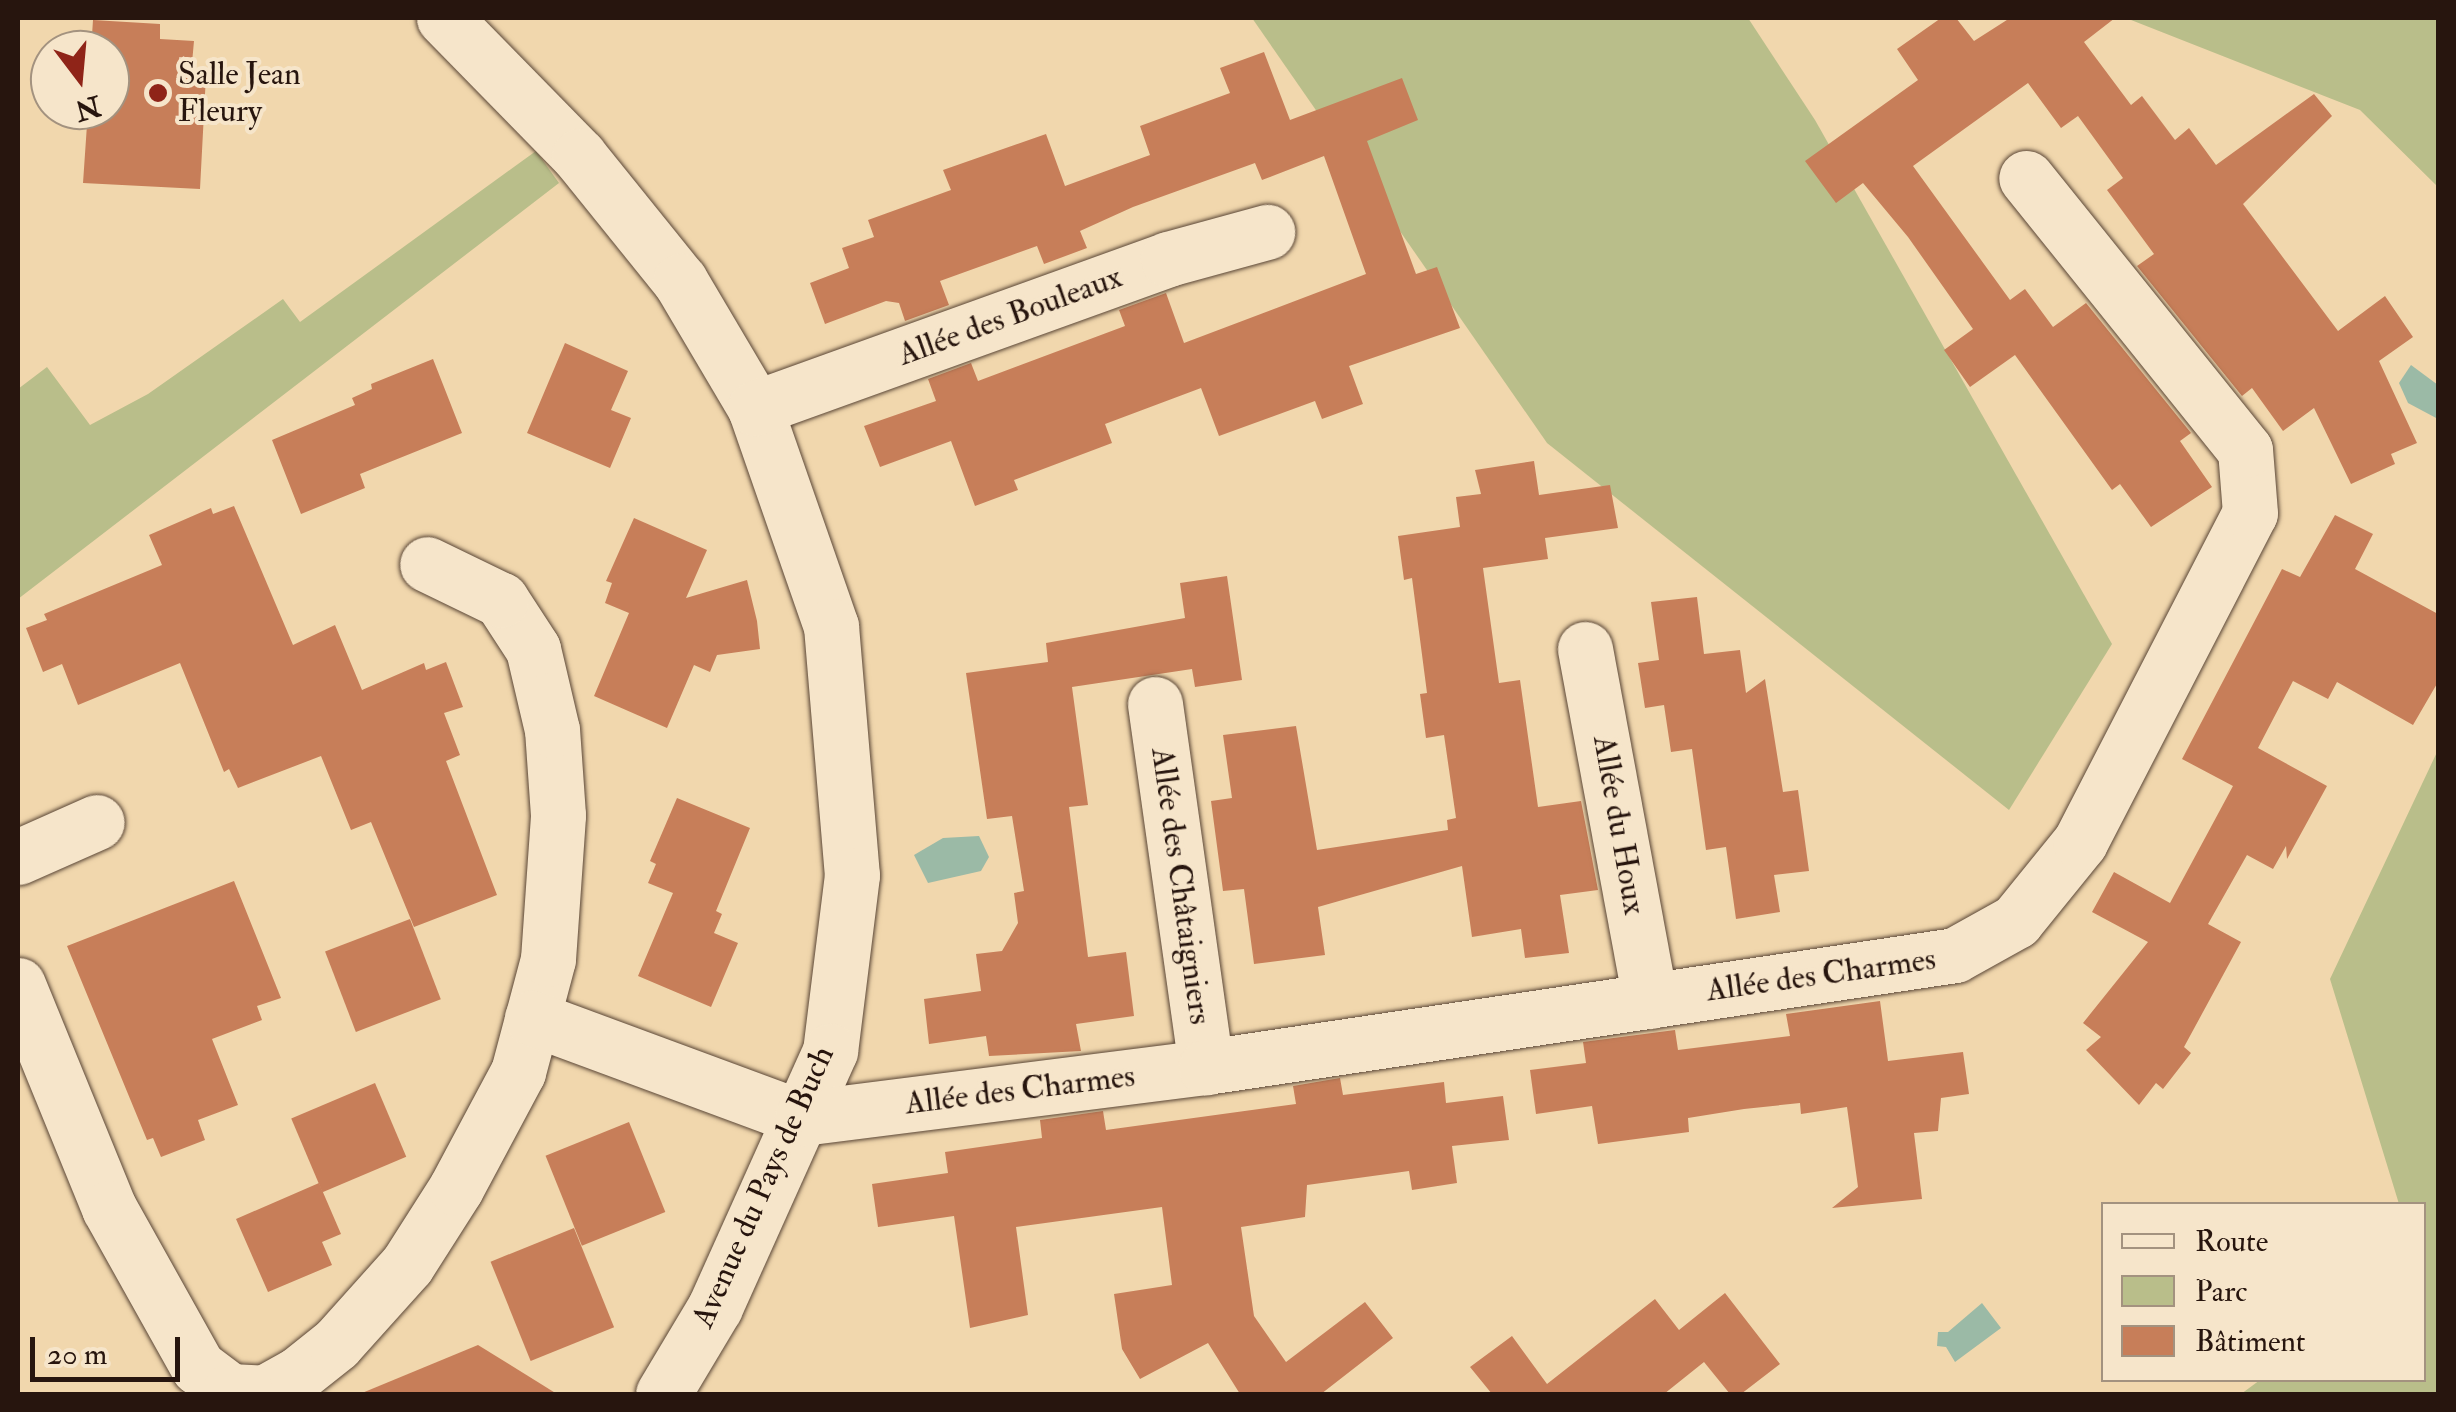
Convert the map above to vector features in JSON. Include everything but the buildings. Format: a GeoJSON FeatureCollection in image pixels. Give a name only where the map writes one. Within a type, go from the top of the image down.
{"type":"FeatureCollection","features":[{"type":"Feature","properties":{"kind":"street","name":"Avenue du Pays de Buch"},"geometry":{"type":"LineString","coordinates":[[444,18],[579,156],[680,281],[755,408],[831,626],[852,874],[830,1051],[715,1307],[664,1394]]}},
{"type":"Feature","properties":{"kind":"street","name":"Allée des Charmes"},"geometry":{"type":"LineString","coordinates":[[802,1118],[1206,1067],[1954,955],[2016,921],[2080,842],[2250,513],[2245,450],[2026,178]]}},
{"type":"Feature","properties":{"kind":"street","name":"Allée des Bouleaux"},"geometry":{"type":"LineString","coordinates":[[755,408],[1168,259],[1267,232]]}},
{"type":"Feature","properties":{"kind":"street"},"geometry":{"type":"LineString","coordinates":[[18,985],[124,1241],[198,1368],[230,1392],[264,1393],[297,1375],[336,1344],[407,1265],[518,1072],[548,959],[556,883],[552,730],[534,648],[501,600],[427,564]]}},
{"type":"Feature","properties":{"kind":"street","name":"Allée du Houx"},"geometry":{"type":"LineString","coordinates":[[1585,649],[1650,1001]]}},
{"type":"Feature","properties":{"kind":"street","name":"Allée des Châtaigniers"},"geometry":{"type":"LineString","coordinates":[[1156,704],[1206,1067]]}},
{"type":"Feature","properties":{"kind":"street"},"geometry":{"type":"LineString","coordinates":[[18,857],[97,822]]}},
{"type":"Feature","properties":{"kind":"street"},"geometry":{"type":"LineString","coordinates":[[532,1018],[802,1118]]}},
{"type":"Feature","properties":{"kind":"green space"},"geometry":{"type":"Polygon","coordinates":[[[1252,18],[1748,18],[1815,120],[2112,644],[2009,810],[1547,443],[1252,18]]]}},
{"type":"Feature","properties":{"kind":"green space"},"geometry":{"type":"Polygon","coordinates":[[[2126,18],[2438,18],[2438,187],[2360,110],[2126,18]]]}},
{"type":"Feature","properties":{"kind":"green space"},"geometry":{"type":"Polygon","coordinates":[[[536,151],[559,183],[18,599],[18,389],[47,367],[90,425],[148,394],[283,299],[300,322],[536,151]]]}},
{"type":"Feature","properties":{"kind":"green space"},"geometry":{"type":"Polygon","coordinates":[[[2438,750],[2438,1394],[2241,1394],[2257,1382],[2426,1382],[2426,1202],[2398,1202],[2330,979],[2438,750]]]}},
{"type":"Feature","properties":{"kind":"shaded area"},"geometry":{"type":"Polygon","coordinates":[[[2411,365],[2438,385],[2438,419],[2408,403],[2399,383],[2411,365]]]}},
{"type":"Feature","properties":{"kind":"shaded area"},"geometry":{"type":"Polygon","coordinates":[[[979,836],[989,857],[981,871],[928,883],[914,855],[943,838],[979,836]]]}},
{"type":"Feature","properties":{"kind":"shaded area"},"geometry":{"type":"Polygon","coordinates":[[[1982,1303],[2001,1328],[1955,1362],[1946,1347],[1937,1346],[1938,1332],[1948,1332],[1982,1303]]]}},
{"type":"Feature","properties":{"kind":"place","name":"Salle Jean Fleury"},"geometry":{"type":"Point","coordinates":[158,93]}}]}
